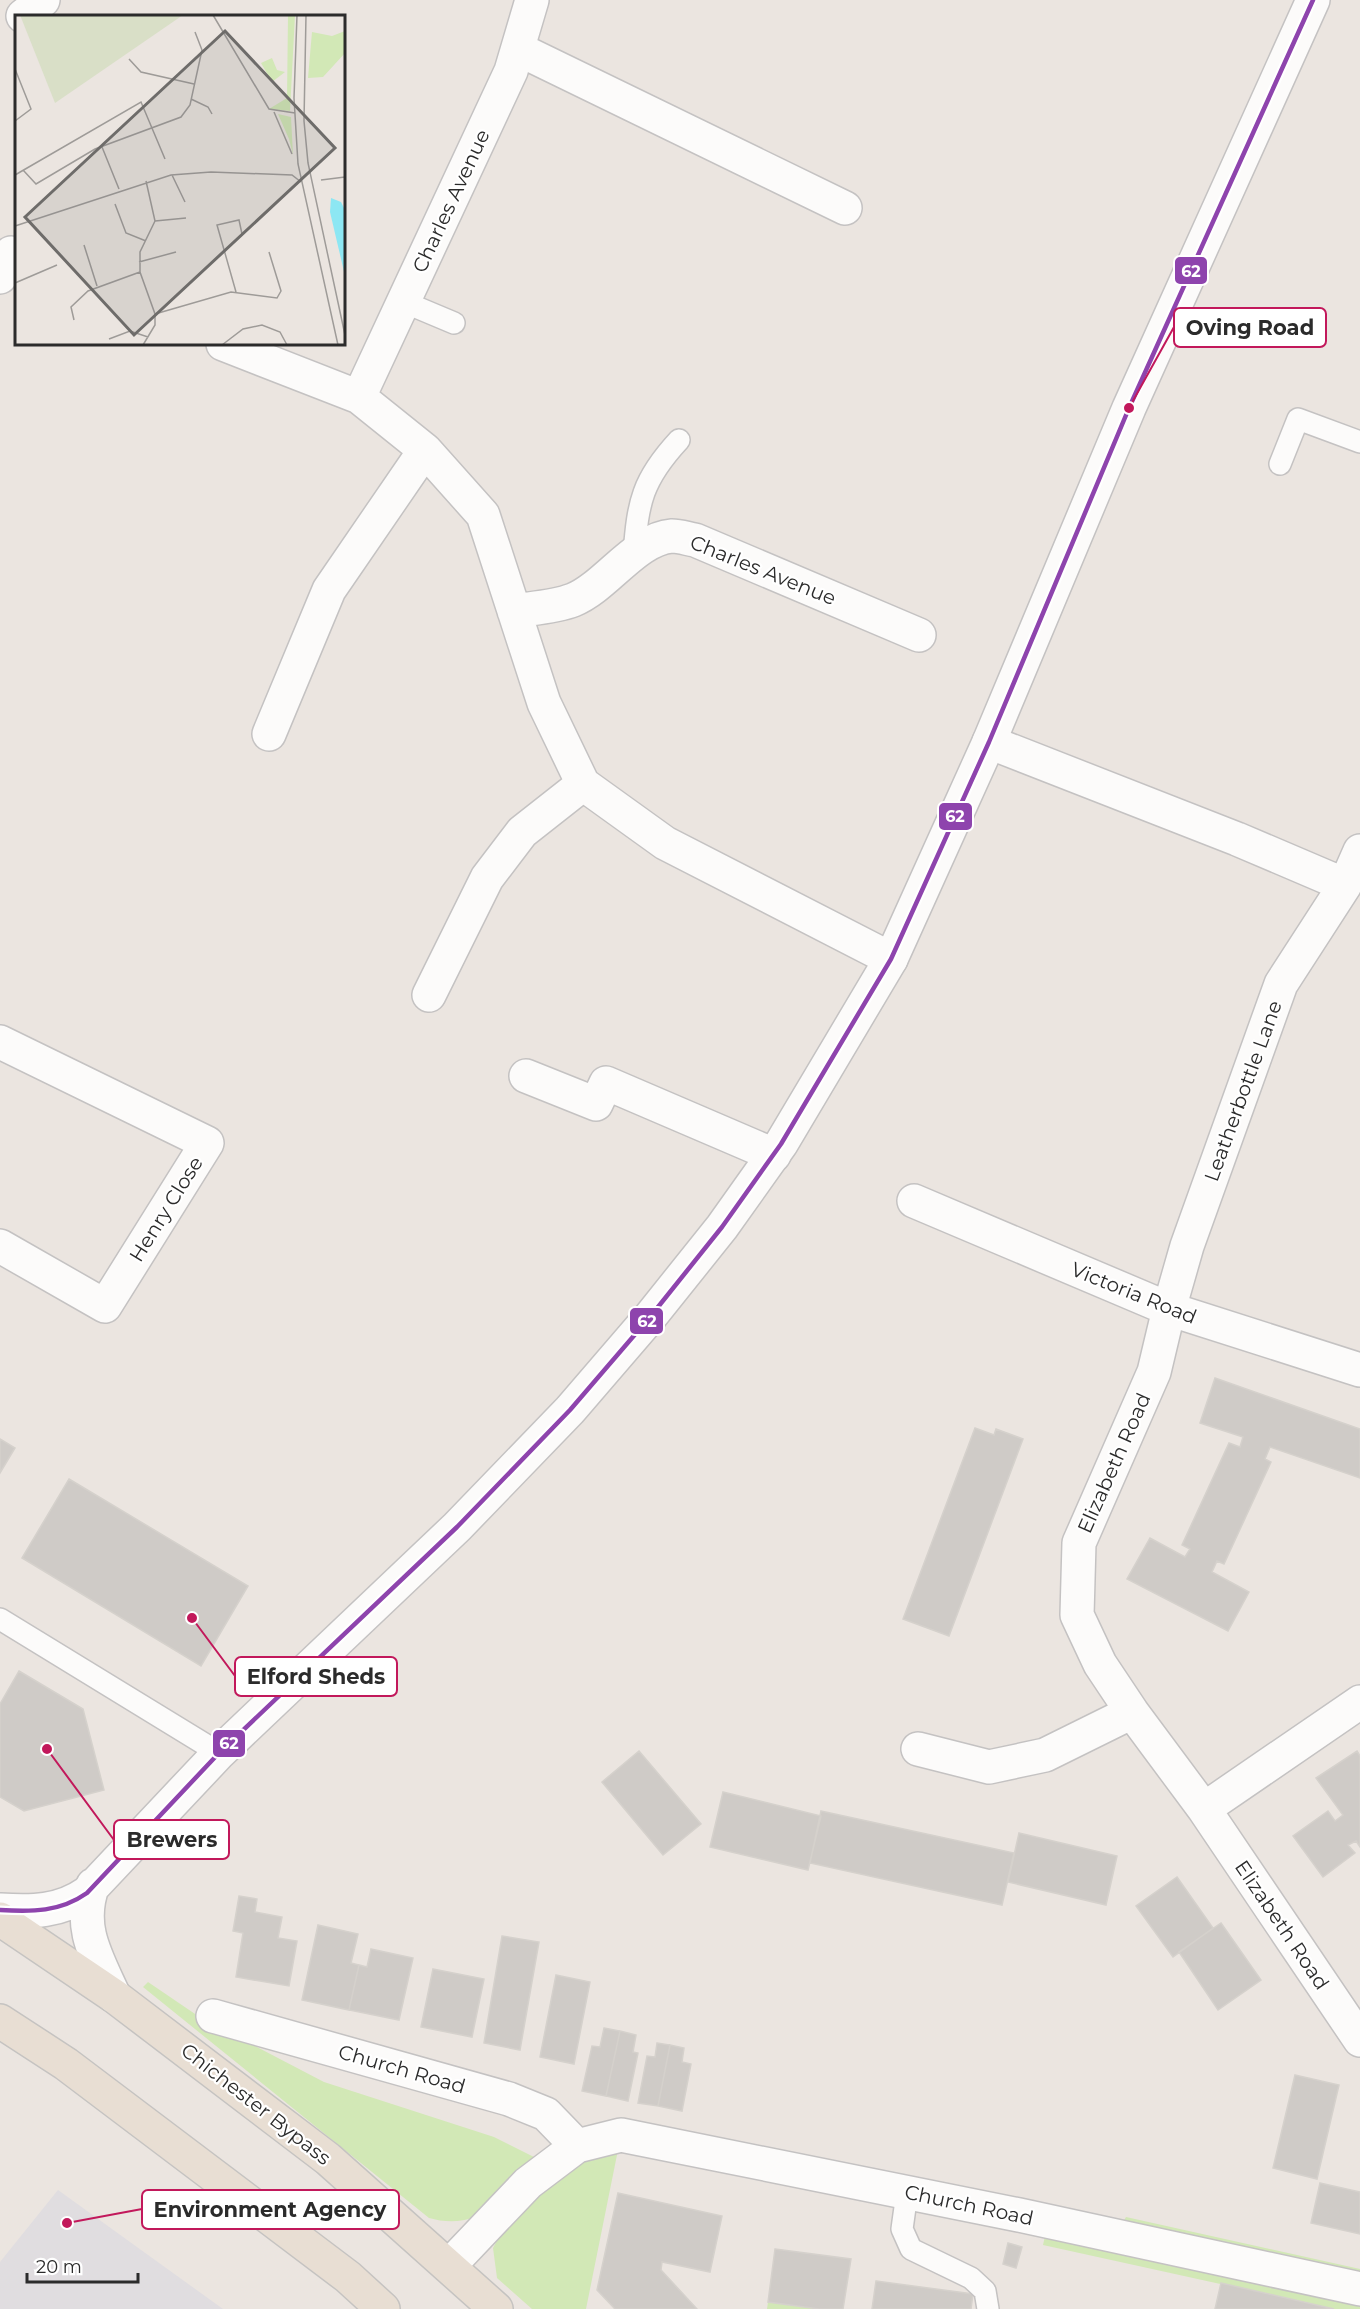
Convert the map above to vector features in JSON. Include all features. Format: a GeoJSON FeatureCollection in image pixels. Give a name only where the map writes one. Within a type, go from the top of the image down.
{"type":"FeatureCollection","features":[{"type":"Feature","properties":{"kind":"highway","name":"Chichester Bypass"},"geometry":{"type":"LineString","coordinates":[[3,1923],[114,1996],[328,2159],[496,2309]]}},
{"type":"Feature","properties":{"kind":"highway"},"geometry":{"type":"LineString","coordinates":[[0,2021],[66,2064],[348,2277],[382,2309]]}},
{"type":"Feature","properties":{"kind":"street"},"geometry":{"type":"LineString","coordinates":[[24,15],[43,0]]}},
{"type":"Feature","properties":{"kind":"street","name":"Charles Avenue"},"geometry":{"type":"LineString","coordinates":[[359,397],[514,60],[532,0]]}},
{"type":"Feature","properties":{"kind":"street"},"geometry":{"type":"LineString","coordinates":[[3,1923],[34,1911],[61,1907],[79,1898],[219,1753],[449,1534],[570,1410],[650,1317],[722,1227],[774,1155],[891,958],[989,742],[1129,408],[1313,0]]}},
{"type":"Feature","properties":{"kind":"street"},"geometry":{"type":"LineString","coordinates":[[0,32],[15,23]]}},
{"type":"Feature","properties":{"kind":"street"},"geometry":{"type":"LineString","coordinates":[[514,60],[845,208]]}},
{"type":"Feature","properties":{"kind":"street"},"geometry":{"type":"LineString","coordinates":[[226,345],[359,397],[425,450],[483,515],[544,703],[583,784],[665,843],[891,958]]}},
{"type":"Feature","properties":{"kind":"street"},"geometry":{"type":"LineString","coordinates":[[268,734],[329,590],[425,450]]}},
{"type":"Feature","properties":{"kind":"street","name":"Charles Avenue"},"geometry":{"type":"LineString","coordinates":[[514,610],[554,606],[573,600],[591,590],[634,554],[657,539],[675,536],[695,540],[919,635]]}},
{"type":"Feature","properties":{"kind":"street"},"geometry":{"type":"LineString","coordinates":[[989,742],[1237,838],[1345,885]]}},
{"type":"Feature","properties":{"kind":"street"},"geometry":{"type":"LineString","coordinates":[[429,995],[487,878],[522,832],[583,784]]}},
{"type":"Feature","properties":{"kind":"street","name":"Leatherbottle Lane"},"geometry":{"type":"LineString","coordinates":[[1169,1309],[1187,1246],[1281,984],[1345,885],[1360,851]]}},
{"type":"Feature","properties":{"kind":"street","name":"Henry Close"},"geometry":{"type":"LineString","coordinates":[[0,1042],[207,1143],[105,1306],[0,1246]]}},
{"type":"Feature","properties":{"kind":"street"},"geometry":{"type":"LineString","coordinates":[[526,1076],[596,1104],[606,1083],[774,1155]]}},
{"type":"Feature","properties":{"kind":"street","name":"Victoria Road"},"geometry":{"type":"LineString","coordinates":[[914,1201],[1169,1309],[1360,1370]]}},
{"type":"Feature","properties":{"kind":"street","name":"Elizabeth Road"},"geometry":{"type":"LineString","coordinates":[[1169,1309],[1154,1372],[1079,1544],[1077,1615],[1100,1664],[1132,1712],[1204,1809],[1360,2040]]}},
{"type":"Feature","properties":{"kind":"street"},"geometry":{"type":"LineString","coordinates":[[1204,1809],[1360,1702]]}},
{"type":"Feature","properties":{"kind":"street"},"geometry":{"type":"LineString","coordinates":[[918,1749],[989,1767],[1045,1755],[1132,1712]]}},
{"type":"Feature","properties":{"kind":"street"},"geometry":{"type":"LineString","coordinates":[[93,1885],[87,1904],[86,1923],[93,1950],[114,1996]]}},
{"type":"Feature","properties":{"kind":"street","name":"Church Road"},"geometry":{"type":"LineString","coordinates":[[213,2016],[509,2099],[546,2114],[577,2145]]}},
{"type":"Feature","properties":{"kind":"street","name":"Church Road"},"geometry":{"type":"LineString","coordinates":[[449,2266],[528,2183],[577,2145],[621,2135],[1360,2289]]}},
{"type":"Feature","properties":{"kind":"lane"},"geometry":{"type":"LineString","coordinates":[[404,302],[454,324]]}},
{"type":"Feature","properties":{"kind":"lane"},"geometry":{"type":"LineString","coordinates":[[1280,464],[1298,419],[1360,442]]}},
{"type":"Feature","properties":{"kind":"lane"},"geometry":{"type":"LineString","coordinates":[[634,554],[638,512],[648,479],[679,440]]}},
{"type":"Feature","properties":{"kind":"lane"},"geometry":{"type":"LineString","coordinates":[[0,1619],[219,1753]]}},
{"type":"Feature","properties":{"kind":"lane"},"geometry":{"type":"LineString","coordinates":[[907,2193],[902,2229],[911,2249],[971,2278],[985,2291],[988,2309]]}},
{"type":"Feature","properties":{"kind":"shaded area"},"geometry":{"type":"Polygon","coordinates":[[[58,2190],[223,2309],[0,2309],[0,2262],[58,2190]]]}},
{"type":"Feature","properties":{"kind":"green space"},"geometry":{"type":"Polygon","coordinates":[[[148,1982],[201,2018],[324,2082],[494,2137],[534,2157],[497,2198],[474,2217],[452,2221],[429,2218],[143,1987],[148,1982]]]}},
{"type":"Feature","properties":{"kind":"green space"},"geometry":{"type":"Polygon","coordinates":[[[621,2135],[586,2309],[532,2309],[497,2278],[493,2248],[528,2183],[621,2135]]]}},
{"type":"Feature","properties":{"kind":"green space"},"geometry":{"type":"Polygon","coordinates":[[[1126,2217],[1360,2269],[1360,2309],[1334,2309],[1043,2245],[1048,2222],[1113,2239],[1126,2217]]]}},
{"type":"Feature","properties":{"kind":"green space"},"geometry":{"type":"Polygon","coordinates":[[[768,2302],[818,2309],[767,2309],[768,2302]]]}},
{"type":"Feature","properties":{"kind":"building"},"geometry":{"type":"Polygon","coordinates":[[[1215,1378],[1360,1429],[1360,1478],[1270,1447],[1265,1459],[1271,1462],[1224,1564],[1217,1561],[1212,1572],[1249,1592],[1228,1631],[1127,1579],[1150,1538],[1185,1557],[1190,1549],[1182,1545],[1229,1443],[1240,1447],[1243,1437],[1200,1423],[1215,1378]]]}},
{"type":"Feature","properties":{"kind":"building"},"geometry":{"type":"Polygon","coordinates":[[[975,1428],[994,1435],[996,1429],[1023,1439],[949,1636],[903,1619],[975,1428]]]}},
{"type":"Feature","properties":{"kind":"building"},"geometry":{"type":"Polygon","coordinates":[[[0,1439],[15,1448],[0,1473],[0,1439]]]}},
{"type":"Feature","properties":{"kind":"building"},"geometry":{"type":"Polygon","coordinates":[[[69,1479],[248,1586],[201,1666],[22,1558],[69,1479]]]}},
{"type":"Feature","properties":{"kind":"building"},"geometry":{"type":"Polygon","coordinates":[[[19,1671],[83,1709],[104,1790],[24,1811],[0,1797],[0,1704],[19,1671]]]}},
{"type":"Feature","properties":{"kind":"building"},"geometry":{"type":"Polygon","coordinates":[[[639,1751],[701,1824],[663,1855],[602,1782],[639,1751]]]}},
{"type":"Feature","properties":{"kind":"building"},"geometry":{"type":"Polygon","coordinates":[[[1357,1751],[1360,1756],[1360,1847],[1356,1841],[1348,1845],[1355,1853],[1323,1877],[1293,1836],[1328,1811],[1335,1821],[1343,1815],[1316,1778],[1357,1751]]]}},
{"type":"Feature","properties":{"kind":"building"},"geometry":{"type":"Polygon","coordinates":[[[723,1792],[821,1816],[808,1870],[710,1847],[723,1792]]]}},
{"type":"Feature","properties":{"kind":"building"},"geometry":{"type":"Polygon","coordinates":[[[821,1811],[1014,1853],[1002,1905],[810,1863],[821,1811]]]}},
{"type":"Feature","properties":{"kind":"building"},"geometry":{"type":"Polygon","coordinates":[[[1019,1833],[1117,1856],[1106,1905],[1008,1882],[1019,1833]]]}},
{"type":"Feature","properties":{"kind":"building"},"geometry":{"type":"Polygon","coordinates":[[[1177,1877],[1213,1928],[1173,1957],[1136,1906],[1177,1877]]]}},
{"type":"Feature","properties":{"kind":"building"},"geometry":{"type":"Polygon","coordinates":[[[239,1896],[257,1899],[255,1912],[282,1917],[278,1938],[297,1941],[289,1986],[236,1977],[243,1933],[233,1931],[239,1896]]]}},
{"type":"Feature","properties":{"kind":"building"},"geometry":{"type":"Polygon","coordinates":[[[1221,1923],[1261,1980],[1218,2010],[1179,1952],[1221,1923]]]}},
{"type":"Feature","properties":{"kind":"building"},"geometry":{"type":"Polygon","coordinates":[[[318,1925],[358,1934],[351,1963],[359,1965],[349,2010],[302,2000],[318,1925]]]}},
{"type":"Feature","properties":{"kind":"building"},"geometry":{"type":"Polygon","coordinates":[[[502,1936],[539,1942],[520,2050],[484,2043],[502,1936]]]}},
{"type":"Feature","properties":{"kind":"building"},"geometry":{"type":"Polygon","coordinates":[[[371,1949],[413,1958],[399,2020],[349,2010],[359,1965],[367,1967],[371,1949]]]}},
{"type":"Feature","properties":{"kind":"building"},"geometry":{"type":"Polygon","coordinates":[[[433,1969],[484,1979],[472,2037],[421,2027],[433,1969]]]}},
{"type":"Feature","properties":{"kind":"building"},"geometry":{"type":"Polygon","coordinates":[[[556,1975],[590,1982],[574,2064],[540,2057],[556,1975]]]}},
{"type":"Feature","properties":{"kind":"building"},"geometry":{"type":"Polygon","coordinates":[[[604,2028],[620,2031],[606,2096],[582,2091],[592,2046],[600,2047],[604,2028]]]}},
{"type":"Feature","properties":{"kind":"building"},"geometry":{"type":"Polygon","coordinates":[[[620,2031],[636,2035],[633,2052],[638,2053],[628,2101],[606,2096],[620,2031]]]}},
{"type":"Feature","properties":{"kind":"building"},"geometry":{"type":"Polygon","coordinates":[[[657,2043],[670,2045],[658,2106],[638,2103],[647,2056],[655,2057],[657,2043]]]}},
{"type":"Feature","properties":{"kind":"building"},"geometry":{"type":"Polygon","coordinates":[[[670,2045],[684,2048],[682,2062],[691,2064],[682,2111],[658,2106],[670,2045]]]}},
{"type":"Feature","properties":{"kind":"building"},"geometry":{"type":"Polygon","coordinates":[[[1295,2075],[1339,2085],[1317,2179],[1273,2168],[1295,2075]]]}},
{"type":"Feature","properties":{"kind":"building"},"geometry":{"type":"Polygon","coordinates":[[[1320,2183],[1360,2192],[1360,2234],[1311,2223],[1320,2183]]]}},
{"type":"Feature","properties":{"kind":"building"},"geometry":{"type":"Polygon","coordinates":[[[618,2193],[722,2216],[710,2272],[662,2262],[661,2270],[697,2309],[615,2309],[597,2290],[618,2193]]]}},
{"type":"Feature","properties":{"kind":"building"},"geometry":{"type":"Polygon","coordinates":[[[1008,2243],[1022,2247],[1016,2268],[1003,2264],[1008,2243]]]}},
{"type":"Feature","properties":{"kind":"building"},"geometry":{"type":"Polygon","coordinates":[[[775,2249],[851,2259],[843,2309],[819,2309],[768,2302],[775,2249]]]}},
{"type":"Feature","properties":{"kind":"building"},"geometry":{"type":"Polygon","coordinates":[[[876,2281],[973,2294],[971,2309],[872,2309],[876,2281]]]}},
{"type":"Feature","properties":{"kind":"building"},"geometry":{"type":"Polygon","coordinates":[[[1221,2283],[1334,2309],[1215,2309],[1221,2283]]]}},
{"type":"Feature","properties":{"kind":"transit line","name":"62"},"geometry":{"type":"LineString","coordinates":[[0,1910],[23,1911],[56,1907],[87,1893],[219,1753],[457,1527],[570,1410],[650,1317],[722,1227],[781,1144],[891,959],[989,742],[1129,408],[1313,0]]}},
{"type":"Feature","properties":{"kind":"place","name":"Oving Road"},"geometry":{"type":"Point","coordinates":[1129,408]}},
{"type":"Feature","properties":{"kind":"place","name":"Elford Sheds"},"geometry":{"type":"Point","coordinates":[192,1618]}},
{"type":"Feature","properties":{"kind":"place","name":"Brewers"},"geometry":{"type":"Point","coordinates":[47,1749]}},
{"type":"Feature","properties":{"kind":"place","name":"Environment Agency"},"geometry":{"type":"Point","coordinates":[67,2223]}}]}
